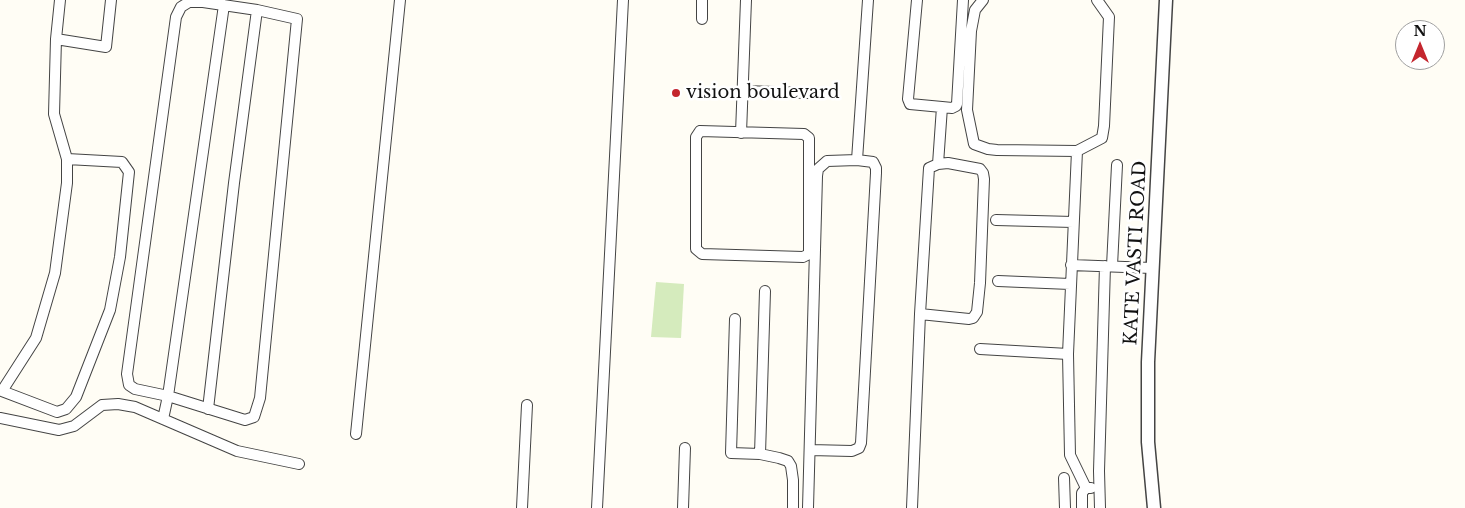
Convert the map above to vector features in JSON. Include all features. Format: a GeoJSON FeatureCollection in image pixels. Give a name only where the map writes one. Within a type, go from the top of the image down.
{"type":"FeatureCollection","features":[{"type":"Feature","properties":{"kind":"street"},"geometry":{"type":"LineString","coordinates":[[60,0],[56,39],[54,114],[67,159],[68,183],[55,273],[36,338],[2,392],[57,412],[66,409],[76,397],[110,310],[120,258],[129,172],[122,162],[67,159]]}},
{"type":"Feature","properties":{"kind":"street"},"geometry":{"type":"LineString","coordinates":[[56,39],[106,46],[111,0]]}},
{"type":"Feature","properties":{"kind":"street"},"geometry":{"type":"LineString","coordinates":[[356,434],[400,0]]}},
{"type":"Feature","properties":{"kind":"street"},"geometry":{"type":"LineString","coordinates":[[597,508],[623,0]]}},
{"type":"Feature","properties":{"kind":"street"},"geometry":{"type":"LineString","coordinates":[[702,0],[702,19]]}},
{"type":"Feature","properties":{"kind":"street"},"geometry":{"type":"LineString","coordinates":[[742,133],[746,0]]}},
{"type":"Feature","properties":{"kind":"street"},"geometry":{"type":"LineString","coordinates":[[856,160],[868,0]]}},
{"type":"Feature","properties":{"kind":"street"},"geometry":{"type":"LineString","coordinates":[[916,0],[908,99],[910,104],[952,108],[957,104],[963,0]]}},
{"type":"Feature","properties":{"kind":"street"},"geometry":{"type":"LineString","coordinates":[[983,0],[975,10],[971,31],[968,110],[974,144],[997,150],[1077,152],[1102,138],[1104,126],[1109,16],[1097,0]]}},
{"type":"Feature","properties":{"kind":"street","name":"KATE VASTI ROAD"},"geometry":{"type":"LineString","coordinates":[[1154,508],[1147,408],[1152,268],[1166,0]]}},
{"type":"Feature","properties":{"kind":"street"},"geometry":{"type":"LineString","coordinates":[[203,1],[224,6],[257,10],[297,19],[260,398],[254,417],[245,420],[168,396],[135,389],[129,385],[127,374],[176,16],[181,8],[189,2],[203,1]]}},
{"type":"Feature","properties":{"kind":"street"},"geometry":{"type":"LineString","coordinates":[[163,419],[168,396],[224,6]]}},
{"type":"Feature","properties":{"kind":"street"},"geometry":{"type":"LineString","coordinates":[[208,409],[234,183],[257,10]]}},
{"type":"Feature","properties":{"kind":"street"},"geometry":{"type":"LineString","coordinates":[[743,91],[808,93]]}},
{"type":"Feature","properties":{"kind":"street"},"geometry":{"type":"LineString","coordinates":[[938,164],[942,107]]}},
{"type":"Feature","properties":{"kind":"street"},"geometry":{"type":"LineString","coordinates":[[700,132],[742,133],[804,134],[809,138],[808,254],[803,257],[702,254],[696,249],[696,137],[700,132]]}},
{"type":"Feature","properties":{"kind":"street"},"geometry":{"type":"LineString","coordinates":[[1077,152],[1068,354],[1070,455],[1086,488]]}},
{"type":"Feature","properties":{"kind":"street"},"geometry":{"type":"LineString","coordinates":[[808,508],[818,169],[827,161],[856,160],[873,162],[876,173],[861,443],[859,448],[852,451],[810,450]]}},
{"type":"Feature","properties":{"kind":"street"},"geometry":{"type":"LineString","coordinates":[[912,508],[920,314],[929,168],[938,164],[948,163],[980,170],[983,173],[981,265],[977,312],[973,318],[969,319],[920,314]]}},
{"type":"Feature","properties":{"kind":"street"},"geometry":{"type":"LineString","coordinates":[[1100,508],[1108,266],[1117,165]]}},
{"type":"Feature","properties":{"kind":"street"},"geometry":{"type":"LineString","coordinates":[[996,220],[1073,222]]}},
{"type":"Feature","properties":{"kind":"street"},"geometry":{"type":"LineString","coordinates":[[1071,265],[1152,268]]}},
{"type":"Feature","properties":{"kind":"street"},"geometry":{"type":"LineString","coordinates":[[998,281],[1070,284]]}},
{"type":"Feature","properties":{"kind":"street"},"geometry":{"type":"LineString","coordinates":[[760,454],[765,291]]}},
{"type":"Feature","properties":{"kind":"street"},"geometry":{"type":"LineString","coordinates":[[735,319],[731,453],[760,454],[788,461],[791,466],[793,480],[793,508]]}},
{"type":"Feature","properties":{"kind":"street"},"geometry":{"type":"LineString","coordinates":[[980,349],[1068,354]]}},
{"type":"Feature","properties":{"kind":"street"},"geometry":{"type":"LineString","coordinates":[[0,418],[59,430],[74,426],[102,405],[118,404],[134,407],[237,450],[299,464]]}},
{"type":"Feature","properties":{"kind":"street"},"geometry":{"type":"LineString","coordinates":[[522,508],[527,405]]}},
{"type":"Feature","properties":{"kind":"street"},"geometry":{"type":"LineString","coordinates":[[683,508],[685,448]]}},
{"type":"Feature","properties":{"kind":"street"},"geometry":{"type":"LineString","coordinates":[[1064,478],[1065,508]]}},
{"type":"Feature","properties":{"kind":"street"},"geometry":{"type":"LineString","coordinates":[[1086,488],[1100,488]]}},
{"type":"Feature","properties":{"kind":"street"},"geometry":{"type":"LineString","coordinates":[[1082,508],[1082,493],[1086,488]]}},
{"type":"Feature","properties":{"kind":"green space"},"geometry":{"type":"Polygon","coordinates":[[[656,282],[684,284],[681,338],[651,337],[656,282]]]}},
{"type":"Feature","properties":{"kind":"place","name":"vision boulevard"},"geometry":{"type":"Point","coordinates":[676,93]}}]}
